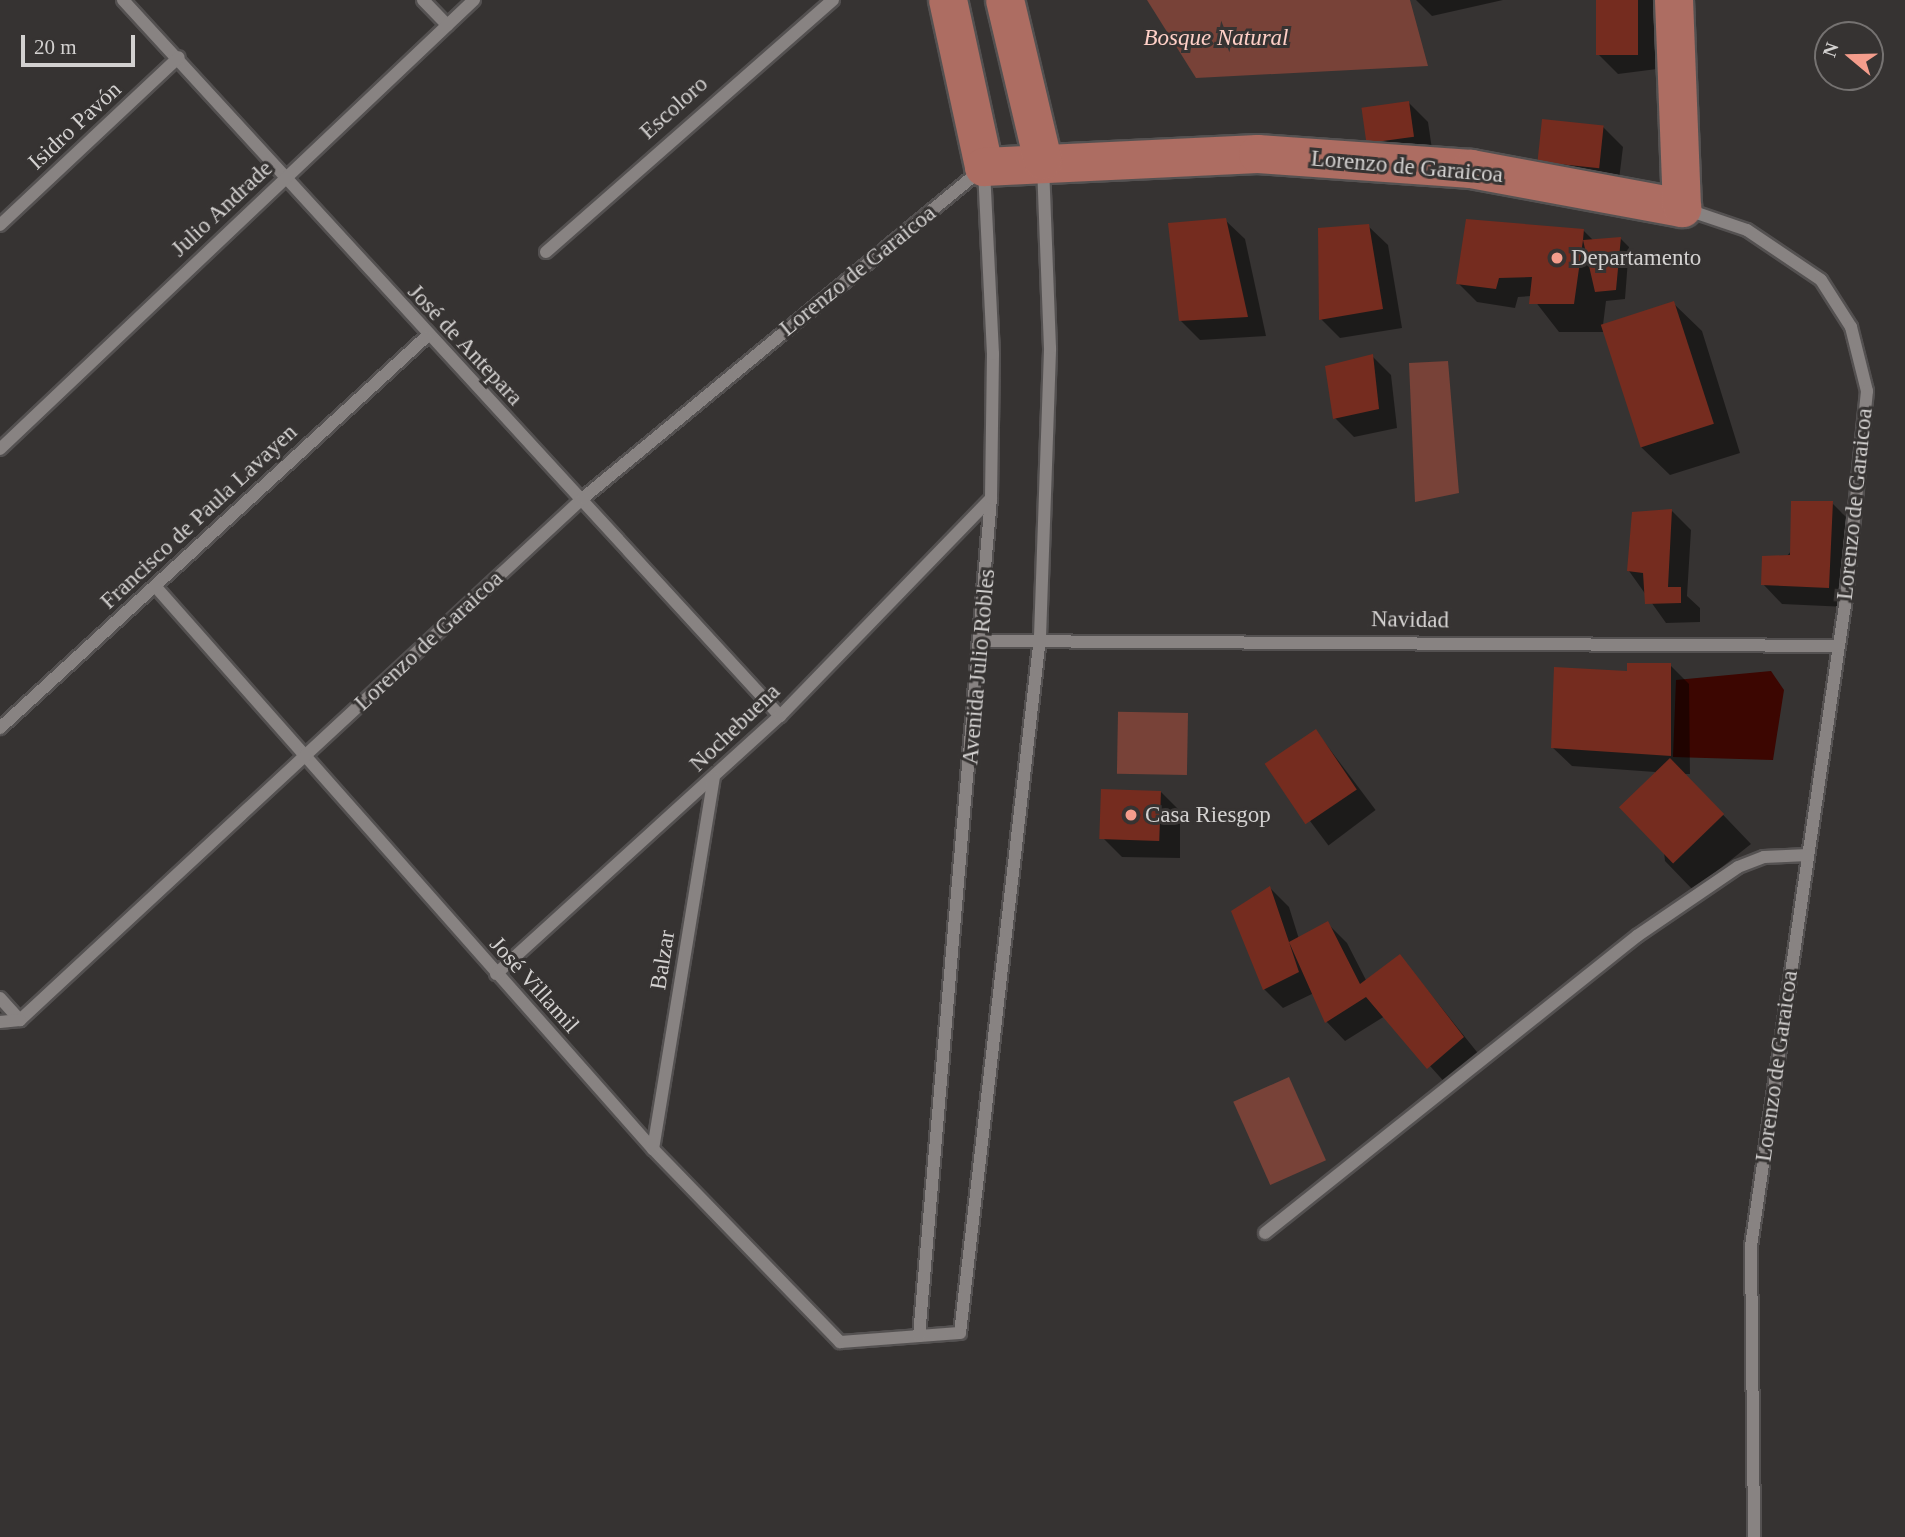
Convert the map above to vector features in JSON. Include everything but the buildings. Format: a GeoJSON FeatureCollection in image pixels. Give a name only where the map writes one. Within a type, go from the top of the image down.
{"type":"FeatureCollection","features":[{"type":"Feature","properties":{"kind":"main road","name":"Avenida Julio Robles"},"geometry":{"type":"LineString","coordinates":[[948,0],[984,167]]}},
{"type":"Feature","properties":{"kind":"main road"},"geometry":{"type":"LineString","coordinates":[[1005,0],[1043,161]]}},
{"type":"Feature","properties":{"kind":"main road"},"geometry":{"type":"LineString","coordinates":[[1674,0],[1682,208]]}},
{"type":"Feature","properties":{"kind":"main road","name":"Lorenzo de Garaicoa"},"geometry":{"type":"LineString","coordinates":[[984,167],[1043,161],[1258,154],[1431,166],[1682,208]]}},
{"type":"Feature","properties":{"kind":"street","name":"José de Antepara"},"geometry":{"type":"LineString","coordinates":[[123,0],[288,176],[426,337],[583,498],[780,716]]}},
{"type":"Feature","properties":{"kind":"street"},"geometry":{"type":"LineString","coordinates":[[423,0],[447,25]]}},
{"type":"Feature","properties":{"kind":"street","name":"Julio Andrade"},"geometry":{"type":"LineString","coordinates":[[0,449],[474,0]]}},
{"type":"Feature","properties":{"kind":"street","name":"Escoloro"},"geometry":{"type":"LineString","coordinates":[[546,252],[833,0]]}},
{"type":"Feature","properties":{"kind":"street","name":"Isidro Pavón"},"geometry":{"type":"LineString","coordinates":[[0,225],[179,57]]}},
{"type":"Feature","properties":{"kind":"street"},"geometry":{"type":"LineString","coordinates":[[919,1336],[960,1333],[1040,637],[1050,348],[1043,161]]}},
{"type":"Feature","properties":{"kind":"street","name":"Lorenzo de Garaicoa"},"geometry":{"type":"LineString","coordinates":[[20,1020],[583,498],[984,167]]}},
{"type":"Feature","properties":{"kind":"street","name":"Avenida Julio Robles"},"geometry":{"type":"LineString","coordinates":[[919,1336],[982,641],[991,498],[993,354],[984,167]]}},
{"type":"Feature","properties":{"kind":"street","name":"Lorenzo de Garaicoa"},"geometry":{"type":"LineString","coordinates":[[1682,208],[1783,249],[1821,280],[1851,327],[1867,391],[1838,646],[1751,1246],[1754,1537]]}},
{"type":"Feature","properties":{"kind":"street","name":"Francisco de Paula Lavayen"},"geometry":{"type":"LineString","coordinates":[[0,728],[426,337]]}},
{"type":"Feature","properties":{"kind":"street","name":"Nochebuena"},"geometry":{"type":"LineString","coordinates":[[496,974],[780,716],[991,498]]}},
{"type":"Feature","properties":{"kind":"street","name":"José Villamil"},"geometry":{"type":"LineString","coordinates":[[155,586],[653,1149],[840,1342],[919,1336]]}},
{"type":"Feature","properties":{"kind":"street","name":"Navidad"},"geometry":{"type":"LineString","coordinates":[[982,641],[1040,637],[1838,646]]}},
{"type":"Feature","properties":{"kind":"street","name":"Balzar"},"geometry":{"type":"LineString","coordinates":[[653,1149],[714,778]]}},
{"type":"Feature","properties":{"kind":"street"},"geometry":{"type":"LineString","coordinates":[[1265,1233],[1637,936],[1738,867],[1764,857],[1808,855]]}},
{"type":"Feature","properties":{"kind":"street"},"geometry":{"type":"LineString","coordinates":[[0,998],[20,1020]]}},
{"type":"Feature","properties":{"kind":"street"},"geometry":{"type":"LineString","coordinates":[[0,1022],[20,1020]]}},
{"type":"Feature","properties":{"kind":"green space","name":"Bosque Natural"},"geometry":{"type":"Polygon","coordinates":[[[1147,0],[1410,0],[1428,66],[1196,78],[1147,0]]]}},
{"type":"Feature","properties":{"kind":"green space"},"geometry":{"type":"Polygon","coordinates":[[[1448,361],[1459,493],[1415,502],[1409,363],[1448,361]]]}},
{"type":"Feature","properties":{"kind":"green space"},"geometry":{"type":"Polygon","coordinates":[[[1118,712],[1188,713],[1187,775],[1117,774],[1118,712]]]}},
{"type":"Feature","properties":{"kind":"green space"},"geometry":{"type":"Polygon","coordinates":[[[1289,1077],[1326,1160],[1270,1185],[1233,1102],[1289,1077]]]}},
{"type":"Feature","properties":{"kind":"shaded area"},"geometry":{"type":"Polygon","coordinates":[[[1771,671],[1784,690],[1773,760],[1673,757],[1676,680],[1771,671]]]}},
{"type":"Feature","properties":{"kind":"place","name":"Departamento"},"geometry":{"type":"Point","coordinates":[1557,258]}},
{"type":"Feature","properties":{"kind":"place","name":"Casa Riesgop"},"geometry":{"type":"Point","coordinates":[1131,815]}}]}
